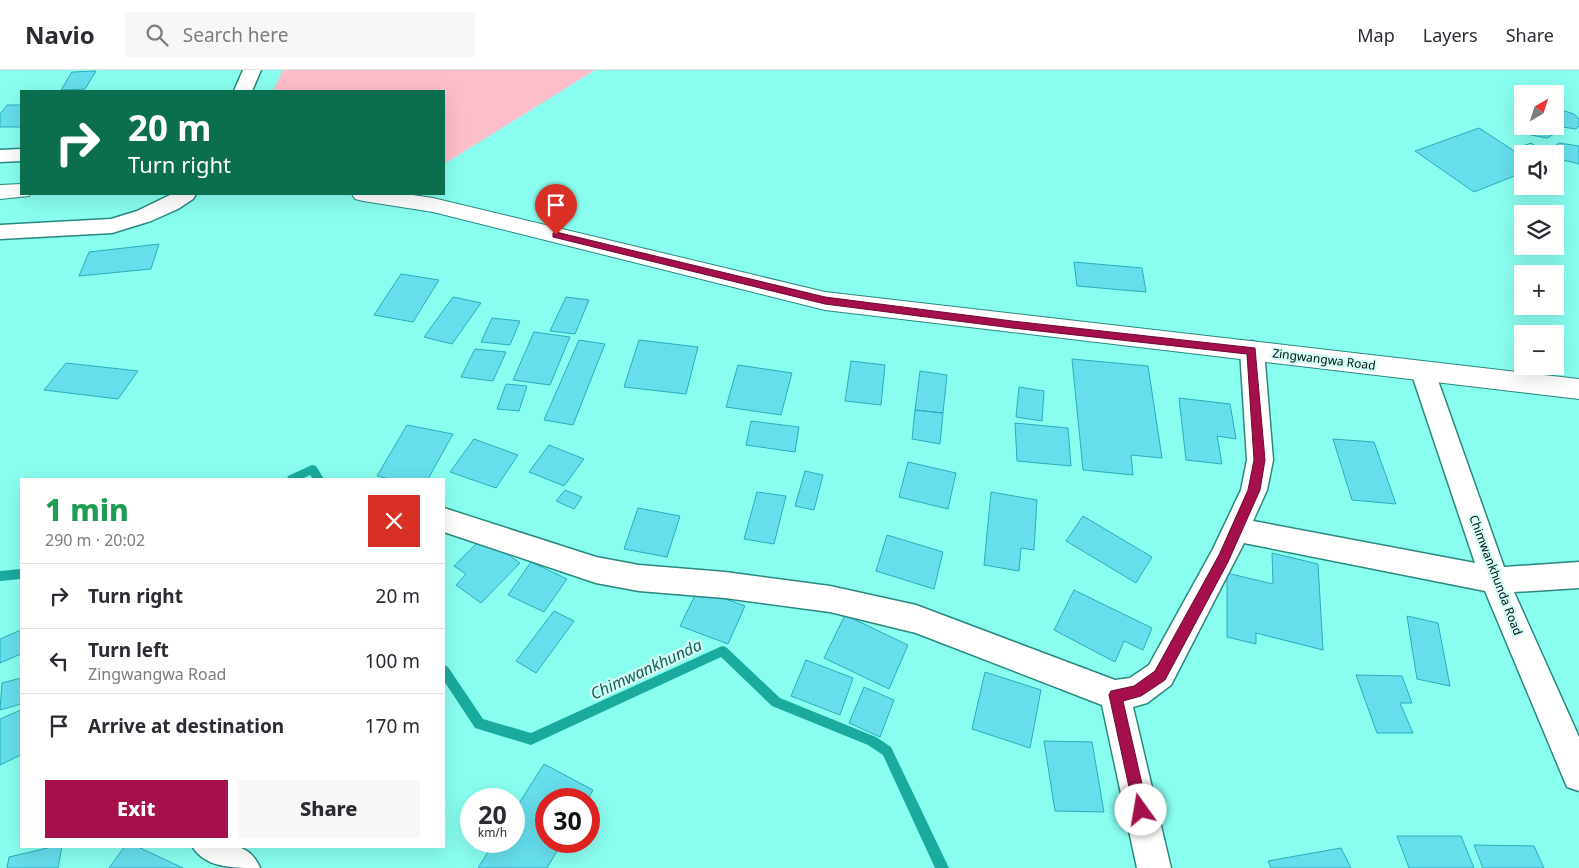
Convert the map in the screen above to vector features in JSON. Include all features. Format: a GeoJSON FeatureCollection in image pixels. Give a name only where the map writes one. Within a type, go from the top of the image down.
{"type":"FeatureCollection","features":[{"type":"Feature","properties":{"kind":"street"},"geometry":{"type":"LineString","coordinates":[[243,90],[252,70]]}},
{"type":"Feature","properties":{"kind":"street"},"geometry":{"type":"LineString","coordinates":[[0,156],[20,155]]}},
{"type":"Feature","properties":{"kind":"street"},"geometry":{"type":"LineString","coordinates":[[0,192],[20,191]]}},
{"type":"Feature","properties":{"kind":"street"},"geometry":{"type":"LineString","coordinates":[[0,232],[112,226],[144,216],[184,195]]}},
{"type":"Feature","properties":{"kind":"street","name":"Zingwangwa Road"},"geometry":{"type":"LineString","coordinates":[[369,195],[433,205],[825,301],[1579,389]]}},
{"type":"Feature","properties":{"kind":"street"},"geometry":{"type":"LineString","coordinates":[[445,520],[596,570],[639,578],[725,585],[830,599],[916,619],[1115,695],[1136,692],[1160,675],[1237,530],[1254,490],[1260,460],[1252,350]]}},
{"type":"Feature","properties":{"kind":"street","name":"Chimwankhunda Road"},"geometry":{"type":"LineString","coordinates":[[1423,372],[1495,580],[1579,775]]}},
{"type":"Feature","properties":{"kind":"street"},"geometry":{"type":"LineString","coordinates":[[1237,530],[1495,580],[1579,575]]}},
{"type":"Feature","properties":{"kind":"street"},"geometry":{"type":"LineString","coordinates":[[1115,695],[1154,868]]}},
{"type":"Feature","properties":{"kind":"street"},"geometry":{"type":"LineString","coordinates":[[212,848],[243,868]]}},
{"type":"Feature","properties":{"kind":"shaded area"},"geometry":{"type":"Polygon","coordinates":[[[283,70],[595,70],[445,163],[445,90],[273,90],[283,70]]]}},
{"type":"Feature","properties":{"kind":"building"},"geometry":{"type":"Polygon","coordinates":[[[96,71],[85,89],[61,90],[72,72],[96,71]]]}},
{"type":"Feature","properties":{"kind":"building"},"geometry":{"type":"Polygon","coordinates":[[[7,105],[20,105],[20,127],[0,127],[0,114],[7,105]]]}},
{"type":"Feature","properties":{"kind":"building"},"geometry":{"type":"Polygon","coordinates":[[[1564,111],[1574,114],[1579,119],[1579,126],[1576,129],[1564,127],[1564,111]]]}},
{"type":"Feature","properties":{"kind":"building"},"geometry":{"type":"Polygon","coordinates":[[[1479,128],[1514,151],[1514,176],[1474,192],[1415,151],[1479,128]]]}},
{"type":"Feature","properties":{"kind":"building"},"geometry":{"type":"Polygon","coordinates":[[[1531,135],[1552,135],[1547,138],[1531,135]]]}},
{"type":"Feature","properties":{"kind":"building"},"geometry":{"type":"Polygon","coordinates":[[[1559,143],[1579,146],[1579,164],[1564,160],[1564,145],[1556,145],[1559,143]]]}},
{"type":"Feature","properties":{"kind":"building"},"geometry":{"type":"Polygon","coordinates":[[[159,244],[151,269],[79,276],[89,252],[159,244]]]}},
{"type":"Feature","properties":{"kind":"building"},"geometry":{"type":"Polygon","coordinates":[[[1074,262],[1142,268],[1146,292],[1077,286],[1074,262]]]}},
{"type":"Feature","properties":{"kind":"building"},"geometry":{"type":"Polygon","coordinates":[[[401,274],[439,280],[413,322],[374,315],[401,274]]]}},
{"type":"Feature","properties":{"kind":"building"},"geometry":{"type":"Polygon","coordinates":[[[453,297],[481,303],[452,344],[424,337],[453,297]]]}},
{"type":"Feature","properties":{"kind":"building"},"geometry":{"type":"Polygon","coordinates":[[[566,297],[589,300],[575,334],[550,331],[566,297]]]}},
{"type":"Feature","properties":{"kind":"building"},"geometry":{"type":"Polygon","coordinates":[[[492,318],[520,321],[510,345],[481,342],[492,318]]]}},
{"type":"Feature","properties":{"kind":"building"},"geometry":{"type":"Polygon","coordinates":[[[534,332],[570,337],[550,385],[513,380],[534,332]]]}},
{"type":"Feature","properties":{"kind":"building"},"geometry":{"type":"Polygon","coordinates":[[[579,340],[605,344],[573,425],[544,420],[579,340]]]}},
{"type":"Feature","properties":{"kind":"building"},"geometry":{"type":"Polygon","coordinates":[[[639,340],[698,347],[686,394],[624,387],[639,340]]]}},
{"type":"Feature","properties":{"kind":"building"},"geometry":{"type":"Polygon","coordinates":[[[475,349],[506,352],[493,381],[461,377],[475,349]]]}},
{"type":"Feature","properties":{"kind":"building"},"geometry":{"type":"Polygon","coordinates":[[[1072,359],[1148,366],[1162,458],[1131,455],[1133,475],[1083,470],[1072,359]]]}},
{"type":"Feature","properties":{"kind":"building"},"geometry":{"type":"Polygon","coordinates":[[[851,361],[885,365],[881,405],[845,401],[851,361]]]}},
{"type":"Feature","properties":{"kind":"building"},"geometry":{"type":"Polygon","coordinates":[[[66,363],[138,371],[118,399],[44,390],[66,363]]]}},
{"type":"Feature","properties":{"kind":"building"},"geometry":{"type":"Polygon","coordinates":[[[738,365],[792,373],[781,415],[726,407],[738,365]]]}},
{"type":"Feature","properties":{"kind":"building"},"geometry":{"type":"Polygon","coordinates":[[[920,371],[947,375],[943,413],[915,410],[920,371]]]}},
{"type":"Feature","properties":{"kind":"building"},"geometry":{"type":"Polygon","coordinates":[[[506,384],[527,386],[519,411],[497,409],[506,384]]]}},
{"type":"Feature","properties":{"kind":"building"},"geometry":{"type":"Polygon","coordinates":[[[1019,387],[1044,391],[1042,421],[1016,417],[1019,387]]]}},
{"type":"Feature","properties":{"kind":"building"},"geometry":{"type":"Polygon","coordinates":[[[1179,398],[1230,404],[1236,439],[1217,436],[1222,464],[1186,460],[1179,398]]]}},
{"type":"Feature","properties":{"kind":"building"},"geometry":{"type":"Polygon","coordinates":[[[915,410],[943,413],[940,444],[912,439],[915,410]]]}},
{"type":"Feature","properties":{"kind":"building"},"geometry":{"type":"Polygon","coordinates":[[[751,421],[799,427],[795,452],[746,445],[751,421]]]}},
{"type":"Feature","properties":{"kind":"building"},"geometry":{"type":"Polygon","coordinates":[[[1015,423],[1068,428],[1071,466],[1017,461],[1015,423]]]}},
{"type":"Feature","properties":{"kind":"building"},"geometry":{"type":"Polygon","coordinates":[[[407,425],[453,434],[429,478],[386,478],[377,476],[407,425]]]}},
{"type":"Feature","properties":{"kind":"building"},"geometry":{"type":"Polygon","coordinates":[[[474,439],[518,455],[496,488],[450,472],[474,439]]]}},
{"type":"Feature","properties":{"kind":"building"},"geometry":{"type":"Polygon","coordinates":[[[1333,439],[1374,442],[1396,504],[1352,500],[1333,439]]]}},
{"type":"Feature","properties":{"kind":"building"},"geometry":{"type":"Polygon","coordinates":[[[549,445],[584,459],[564,486],[529,472],[549,445]]]}},
{"type":"Feature","properties":{"kind":"building"},"geometry":{"type":"Polygon","coordinates":[[[908,462],[956,473],[948,509],[899,497],[908,462]]]}},
{"type":"Feature","properties":{"kind":"building"},"geometry":{"type":"Polygon","coordinates":[[[805,471],[823,475],[814,510],[795,506],[805,471]]]}},
{"type":"Feature","properties":{"kind":"building"},"geometry":{"type":"Polygon","coordinates":[[[565,490],[582,497],[574,509],[556,501],[565,490]]]}},
{"type":"Feature","properties":{"kind":"building"},"geometry":{"type":"Polygon","coordinates":[[[757,492],[786,496],[774,544],[744,539],[757,492]]]}},
{"type":"Feature","properties":{"kind":"building"},"geometry":{"type":"Polygon","coordinates":[[[991,492],[1037,500],[1034,550],[1021,548],[1019,571],[984,565],[991,492]]]}},
{"type":"Feature","properties":{"kind":"building"},"geometry":{"type":"Polygon","coordinates":[[[638,508],[680,516],[667,557],[624,549],[638,508]]]}},
{"type":"Feature","properties":{"kind":"building"},"geometry":{"type":"Polygon","coordinates":[[[1083,516],[1152,557],[1136,583],[1066,541],[1083,516]]]}},
{"type":"Feature","properties":{"kind":"building"},"geometry":{"type":"Polygon","coordinates":[[[887,535],[943,552],[934,589],[876,571],[887,535]]]}},
{"type":"Feature","properties":{"kind":"building"},"geometry":{"type":"Polygon","coordinates":[[[483,537],[520,563],[481,603],[456,585],[466,574],[454,566],[483,537]]]}},
{"type":"Feature","properties":{"kind":"building"},"geometry":{"type":"Polygon","coordinates":[[[1272,553],[1318,564],[1323,650],[1256,633],[1256,644],[1227,637],[1227,573],[1273,584],[1272,553]]]}},
{"type":"Feature","properties":{"kind":"building"},"geometry":{"type":"Polygon","coordinates":[[[531,562],[567,579],[544,612],[508,595],[531,562]]]}},
{"type":"Feature","properties":{"kind":"building"},"geometry":{"type":"Polygon","coordinates":[[[698,589],[745,606],[728,644],[680,626],[698,589]]]}},
{"type":"Feature","properties":{"kind":"building"},"geometry":{"type":"Polygon","coordinates":[[[1074,590],[1152,628],[1143,650],[1124,641],[1115,662],[1054,630],[1074,590]]]}},
{"type":"Feature","properties":{"kind":"building"},"geometry":{"type":"Polygon","coordinates":[[[554,611],[574,621],[536,673],[516,661],[554,611]]]}},
{"type":"Feature","properties":{"kind":"building"},"geometry":{"type":"Polygon","coordinates":[[[845,615],[908,645],[889,689],[824,658],[845,615]]]}},
{"type":"Feature","properties":{"kind":"building"},"geometry":{"type":"Polygon","coordinates":[[[1407,616],[1438,623],[1450,686],[1417,679],[1407,616]]]}},
{"type":"Feature","properties":{"kind":"building"},"geometry":{"type":"Polygon","coordinates":[[[20,630],[20,654],[0,663],[0,639],[20,630]]]}},
{"type":"Feature","properties":{"kind":"building"},"geometry":{"type":"Polygon","coordinates":[[[806,660],[853,678],[840,715],[791,696],[806,660]]]}},
{"type":"Feature","properties":{"kind":"building"},"geometry":{"type":"Polygon","coordinates":[[[985,672],[1041,690],[1030,748],[972,729],[985,672]]]}},
{"type":"Feature","properties":{"kind":"building"},"geometry":{"type":"Polygon","coordinates":[[[1356,675],[1402,676],[1412,703],[1400,703],[1413,733],[1377,733],[1356,675]]]}},
{"type":"Feature","properties":{"kind":"building"},"geometry":{"type":"Polygon","coordinates":[[[20,678],[20,704],[0,710],[2,683],[20,678]]]}},
{"type":"Feature","properties":{"kind":"building"},"geometry":{"type":"Polygon","coordinates":[[[864,687],[894,700],[880,737],[849,723],[864,687]]]}},
{"type":"Feature","properties":{"kind":"building"},"geometry":{"type":"Polygon","coordinates":[[[20,710],[20,755],[0,765],[0,719],[20,710]]]}},
{"type":"Feature","properties":{"kind":"building"},"geometry":{"type":"Polygon","coordinates":[[[1044,741],[1092,742],[1104,812],[1055,811],[1044,741]]]}},
{"type":"Feature","properties":{"kind":"building"},"geometry":{"type":"Polygon","coordinates":[[[544,764],[589,788],[535,788],[535,853],[556,853],[547,868],[478,868],[487,853],[525,853],[525,794],[544,764]]]}},
{"type":"Feature","properties":{"kind":"building"},"geometry":{"type":"Polygon","coordinates":[[[1397,836],[1461,836],[1474,868],[1409,868],[1397,836]]]}},
{"type":"Feature","properties":{"kind":"building"},"geometry":{"type":"Polygon","coordinates":[[[1474,845],[1534,846],[1544,868],[1483,868],[1474,845]]]}},
{"type":"Feature","properties":{"kind":"building"},"geometry":{"type":"Polygon","coordinates":[[[47,848],[62,848],[58,868],[7,868],[9,857],[47,848]]]}},
{"type":"Feature","properties":{"kind":"building"},"geometry":{"type":"Polygon","coordinates":[[[124,848],[140,848],[183,868],[109,868],[124,848]]]}},
{"type":"Feature","properties":{"kind":"building"},"geometry":{"type":"Polygon","coordinates":[[[1341,848],[1351,868],[1271,868],[1268,861],[1341,848]]]}},
{"type":"Feature","properties":{"kind":"waterway","name":"Chimwankhunda"},"geometry":{"type":"LineString","coordinates":[[294,478],[312,469],[318,478]]}},
{"type":"Feature","properties":{"kind":"waterway","name":"Chimwankhunda"},"geometry":{"type":"LineString","coordinates":[[0,576],[20,574]]}},
{"type":"Feature","properties":{"kind":"waterway","name":"Chimwankhunda"},"geometry":{"type":"LineString","coordinates":[[445,673],[479,724],[531,739],[722,651],[776,702],[872,741],[887,751],[942,868]]}},
{"type":"Feature","properties":{"kind":"route"},"geometry":{"type":"LineString","coordinates":[[556,235],[825,301],[1012,324],[1252,350],[1260,460],[1254,490],[1223,558],[1160,675],[1136,692],[1115,695],[1141,810]]}}]}
